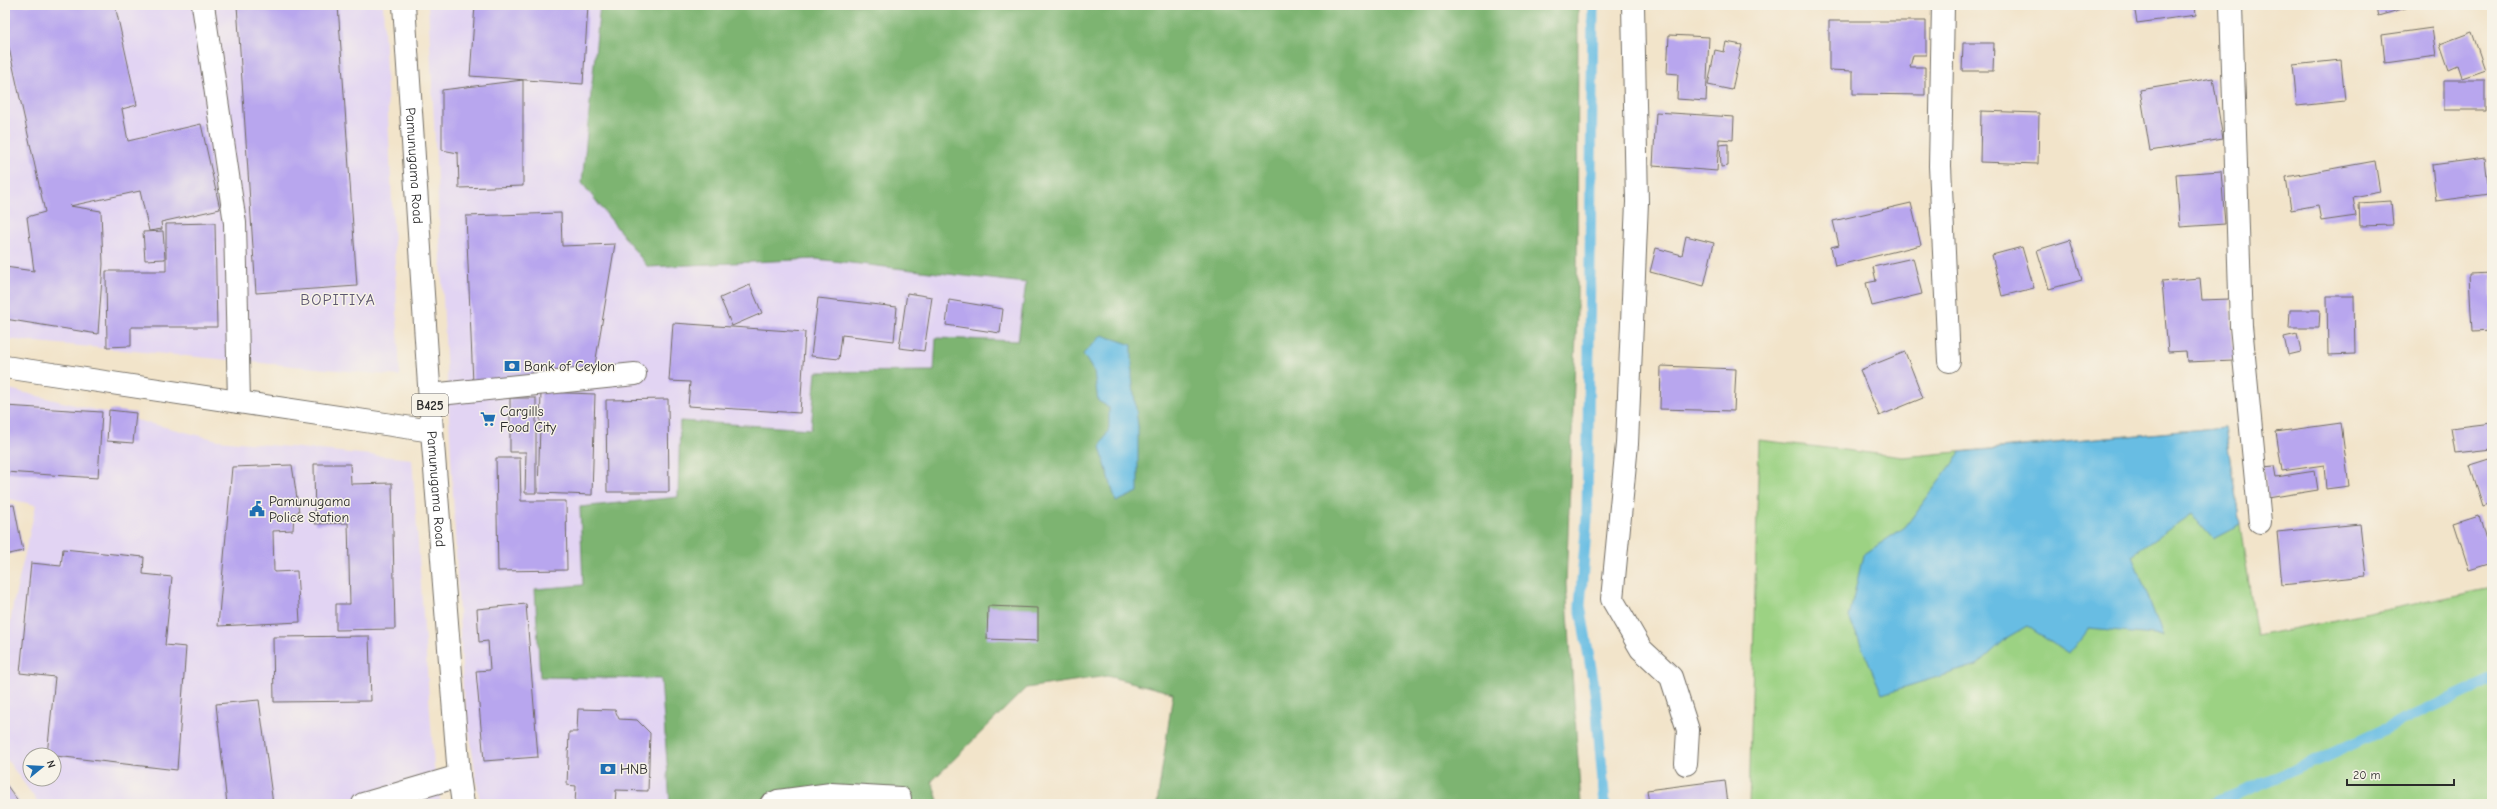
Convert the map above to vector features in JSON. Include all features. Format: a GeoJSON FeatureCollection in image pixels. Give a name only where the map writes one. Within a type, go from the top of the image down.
{"type":"FeatureCollection","features":[{"type":"Feature","properties":{"kind":"street"},"geometry":{"type":"LineString","coordinates":[[203,5],[235,222],[239,402]]}},
{"type":"Feature","properties":{"kind":"street","name":"Pamunugama Road"},"geometry":{"type":"LineString","coordinates":[[404,5],[432,431],[459,776],[463,804]]}},
{"type":"Feature","properties":{"kind":"street"},"geometry":{"type":"LineString","coordinates":[[1633,5],[1637,202],[1627,444],[1612,600],[1642,649],[1671,677],[1688,730],[1686,764]]}},
{"type":"Feature","properties":{"kind":"street"},"geometry":{"type":"LineString","coordinates":[[1943,5],[1940,166],[1949,361]]}},
{"type":"Feature","properties":{"kind":"street"},"geometry":{"type":"LineString","coordinates":[[2231,5],[2241,326],[2260,522]]}},
{"type":"Feature","properties":{"kind":"street"},"geometry":{"type":"LineString","coordinates":[[5,367],[432,431]]}},
{"type":"Feature","properties":{"kind":"street"},"geometry":{"type":"LineString","coordinates":[[430,395],[635,374]]}},
{"type":"Feature","properties":{"kind":"street"},"geometry":{"type":"LineString","coordinates":[[363,804],[459,776]]}},
{"type":"Feature","properties":{"kind":"street"},"geometry":{"type":"LineString","coordinates":[[771,804],[778,801],[832,794],[900,798]]}},
{"type":"Feature","properties":{"kind":"shaded area"},"geometry":{"type":"Polygon","coordinates":[[[5,5],[383,5],[400,376],[5,339],[5,137],[11,137],[5,114],[5,5]]]}},
{"type":"Feature","properties":{"kind":"shaded area"},"geometry":{"type":"Polygon","coordinates":[[[428,5],[600,5],[582,183],[648,267],[816,259],[1026,282],[1018,341],[936,338],[934,371],[816,372],[811,429],[680,421],[678,497],[580,507],[583,585],[535,589],[540,677],[661,678],[670,804],[480,804],[463,689],[428,5]]]}},
{"type":"Feature","properties":{"kind":"shaded area"},"geometry":{"type":"Polygon","coordinates":[[[5,388],[218,440],[412,459],[434,767],[441,804],[39,804],[27,787],[62,787],[62,747],[22,747],[22,780],[5,757],[5,659],[13,605],[36,505],[5,498],[5,388]]]}},
{"type":"Feature","properties":{"kind":"green space"},"geometry":{"type":"Polygon","coordinates":[[[600,5],[1578,5],[1577,310],[1566,584],[1581,804],[1157,804],[1173,693],[1107,676],[1026,688],[932,781],[939,804],[670,804],[661,679],[540,677],[535,589],[583,585],[580,507],[678,497],[680,421],[811,429],[816,372],[934,371],[936,338],[1018,341],[1026,283],[816,259],[648,267],[582,183],[600,5]]]}},
{"type":"Feature","properties":{"kind":"green space"},"geometry":{"type":"Polygon","coordinates":[[[2225,427],[2257,636],[2492,588],[2492,804],[1749,804],[1759,440],[1903,457],[2225,427]]]}},
{"type":"Feature","properties":{"kind":"water"},"geometry":{"type":"Polygon","coordinates":[[[1102,335],[1132,345],[1132,377],[1138,426],[1138,492],[1116,502],[1100,447],[1109,429],[1109,407],[1098,401],[1094,372],[1083,354],[1102,335]]]}},
{"type":"Feature","properties":{"kind":"water"},"geometry":{"type":"Polygon","coordinates":[[[2225,427],[2240,525],[2213,539],[2191,514],[2132,555],[2163,636],[2089,629],[2069,654],[2027,626],[2008,637],[1977,665],[1882,694],[1849,617],[1863,555],[1905,527],[1961,452],[2225,427]]]}},
{"type":"Feature","properties":{"kind":"building"},"geometry":{"type":"Polygon","coordinates":[[[5,5],[115,5],[137,105],[122,109],[128,141],[201,124],[220,209],[161,222],[162,229],[149,231],[140,191],[70,206],[101,211],[103,264],[98,334],[5,319],[5,267],[34,271],[27,217],[45,212],[5,30],[5,5]]]}},
{"type":"Feature","properties":{"kind":"building"},"geometry":{"type":"Polygon","coordinates":[[[237,5],[338,5],[357,286],[256,293],[237,5]]]}},
{"type":"Feature","properties":{"kind":"building"},"geometry":{"type":"Polygon","coordinates":[[[475,5],[588,5],[583,84],[470,76],[475,5]]]}},
{"type":"Feature","properties":{"kind":"building"},"geometry":{"type":"Polygon","coordinates":[[[2134,5],[2195,5],[2196,15],[2137,23],[2134,5]]]}},
{"type":"Feature","properties":{"kind":"building"},"geometry":{"type":"Polygon","coordinates":[[[2375,5],[2416,5],[2378,16],[2375,5]]]}},
{"type":"Feature","properties":{"kind":"building"},"geometry":{"type":"Polygon","coordinates":[[[1829,21],[1926,21],[1926,55],[1913,55],[1910,67],[1925,67],[1925,95],[1853,94],[1853,71],[1829,70],[1829,21]]]}},
{"type":"Feature","properties":{"kind":"building"},"geometry":{"type":"Polygon","coordinates":[[[2432,28],[2436,56],[2385,63],[2382,35],[2432,28]]]}},
{"type":"Feature","properties":{"kind":"building"},"geometry":{"type":"Polygon","coordinates":[[[2472,32],[2485,70],[2462,78],[2458,66],[2449,70],[2440,44],[2472,32]]]}},
{"type":"Feature","properties":{"kind":"building"},"geometry":{"type":"Polygon","coordinates":[[[1669,35],[1709,37],[1706,101],[1677,99],[1678,74],[1667,73],[1669,35]]]}},
{"type":"Feature","properties":{"kind":"building"},"geometry":{"type":"Polygon","coordinates":[[[1726,42],[1742,45],[1732,90],[1708,85],[1715,50],[1724,52],[1726,42]]]}},
{"type":"Feature","properties":{"kind":"building"},"geometry":{"type":"Polygon","coordinates":[[[1963,43],[1994,43],[1993,71],[1962,71],[1963,43]]]}},
{"type":"Feature","properties":{"kind":"building"},"geometry":{"type":"Polygon","coordinates":[[[2341,60],[2345,101],[2297,106],[2293,65],[2341,60]]]}},
{"type":"Feature","properties":{"kind":"building"},"geometry":{"type":"Polygon","coordinates":[[[2213,78],[2223,139],[2150,151],[2140,90],[2213,78]]]}},
{"type":"Feature","properties":{"kind":"building"},"geometry":{"type":"Polygon","coordinates":[[[523,80],[523,186],[459,188],[458,153],[442,150],[442,90],[523,80]]]}},
{"type":"Feature","properties":{"kind":"building"},"geometry":{"type":"Polygon","coordinates":[[[2444,80],[2485,80],[2485,110],[2444,110],[2444,80]]]}},
{"type":"Feature","properties":{"kind":"building"},"geometry":{"type":"Polygon","coordinates":[[[1981,111],[2039,113],[2038,164],[1980,162],[1981,111]]]}},
{"type":"Feature","properties":{"kind":"building"},"geometry":{"type":"Polygon","coordinates":[[[1656,112],[1734,117],[1733,140],[1719,139],[1717,171],[1653,166],[1656,112]]]}},
{"type":"Feature","properties":{"kind":"building"},"geometry":{"type":"Polygon","coordinates":[[[1728,144],[1728,166],[1721,167],[1720,145],[1728,144]]]}},
{"type":"Feature","properties":{"kind":"building"},"geometry":{"type":"Polygon","coordinates":[[[2485,158],[2489,194],[2436,201],[2432,165],[2485,158]]]}},
{"type":"Feature","properties":{"kind":"building"},"geometry":{"type":"Polygon","coordinates":[[[2375,161],[2380,192],[2353,197],[2356,216],[2321,221],[2318,205],[2291,210],[2286,177],[2375,161]]]}},
{"type":"Feature","properties":{"kind":"building"},"geometry":{"type":"Polygon","coordinates":[[[2221,171],[2225,224],[2180,227],[2176,174],[2221,171]]]}},
{"type":"Feature","properties":{"kind":"building"},"geometry":{"type":"Polygon","coordinates":[[[2391,201],[2393,225],[2360,226],[2359,203],[2391,201]]]}},
{"type":"Feature","properties":{"kind":"building"},"geometry":{"type":"Polygon","coordinates":[[[1911,203],[1921,245],[1835,266],[1831,247],[1839,245],[1833,221],[1911,203]]]}},
{"type":"Feature","properties":{"kind":"building"},"geometry":{"type":"Polygon","coordinates":[[[561,213],[562,246],[615,244],[594,371],[473,384],[466,216],[561,213]]]}},
{"type":"Feature","properties":{"kind":"building"},"geometry":{"type":"Polygon","coordinates":[[[6,217],[7,244],[5,244],[6,217]]]}},
{"type":"Feature","properties":{"kind":"building"},"geometry":{"type":"Polygon","coordinates":[[[215,223],[217,327],[131,327],[131,346],[107,347],[106,271],[166,271],[166,224],[215,223]]]}},
{"type":"Feature","properties":{"kind":"building"},"geometry":{"type":"Polygon","coordinates":[[[163,231],[165,259],[145,260],[143,232],[163,231]]]}},
{"type":"Feature","properties":{"kind":"building"},"geometry":{"type":"Polygon","coordinates":[[[1686,236],[1714,243],[1704,286],[1650,272],[1656,248],[1682,255],[1686,236]]]}},
{"type":"Feature","properties":{"kind":"building"},"geometry":{"type":"Polygon","coordinates":[[[2070,240],[2082,280],[2049,289],[2037,250],[2070,240]]]}},
{"type":"Feature","properties":{"kind":"building"},"geometry":{"type":"Polygon","coordinates":[[[2022,247],[2034,288],[2002,296],[1992,255],[2022,247]]]}},
{"type":"Feature","properties":{"kind":"building"},"geometry":{"type":"Polygon","coordinates":[[[1913,258],[1922,294],[1872,306],[1866,283],[1876,281],[1873,267],[1913,258]]]}},
{"type":"Feature","properties":{"kind":"building"},"geometry":{"type":"Polygon","coordinates":[[[2492,273],[2492,331],[2472,332],[2469,274],[2492,273]]]}},
{"type":"Feature","properties":{"kind":"building"},"geometry":{"type":"Polygon","coordinates":[[[2200,278],[2202,300],[2230,299],[2234,360],[2187,362],[2186,351],[2168,352],[2162,281],[2200,278]]]}},
{"type":"Feature","properties":{"kind":"building"},"geometry":{"type":"Polygon","coordinates":[[[750,285],[762,313],[732,326],[720,298],[750,285]]]}},
{"type":"Feature","properties":{"kind":"building"},"geometry":{"type":"Polygon","coordinates":[[[907,293],[932,297],[924,351],[899,348],[907,293]]]}},
{"type":"Feature","properties":{"kind":"building"},"geometry":{"type":"Polygon","coordinates":[[[2327,296],[2354,296],[2355,354],[2328,355],[2327,296]]]}},
{"type":"Feature","properties":{"kind":"building"},"geometry":{"type":"Polygon","coordinates":[[[818,298],[897,307],[894,341],[842,335],[839,359],[811,356],[818,298]]]}},
{"type":"Feature","properties":{"kind":"building"},"geometry":{"type":"Polygon","coordinates":[[[949,300],[1003,309],[1000,333],[946,325],[949,300]]]}},
{"type":"Feature","properties":{"kind":"building"},"geometry":{"type":"Polygon","coordinates":[[[2290,310],[2320,310],[2319,328],[2289,328],[2290,310]]]}},
{"type":"Feature","properties":{"kind":"building"},"geometry":{"type":"Polygon","coordinates":[[[673,323],[805,332],[800,413],[688,406],[690,382],[669,381],[673,323]]]}},
{"type":"Feature","properties":{"kind":"building"},"geometry":{"type":"Polygon","coordinates":[[[2297,334],[2301,352],[2288,355],[2284,337],[2297,334]]]}},
{"type":"Feature","properties":{"kind":"building"},"geometry":{"type":"Polygon","coordinates":[[[1905,352],[1923,398],[1879,416],[1860,370],[1905,352]]]}},
{"type":"Feature","properties":{"kind":"building"},"geometry":{"type":"Polygon","coordinates":[[[1661,366],[1736,369],[1734,411],[1660,409],[1661,366]]]}},
{"type":"Feature","properties":{"kind":"building"},"geometry":{"type":"Polygon","coordinates":[[[541,392],[595,394],[592,495],[538,493],[541,392]]]}},
{"type":"Feature","properties":{"kind":"building"},"geometry":{"type":"Polygon","coordinates":[[[510,398],[536,398],[536,493],[525,493],[526,452],[510,452],[510,398]]]}},
{"type":"Feature","properties":{"kind":"building"},"geometry":{"type":"Polygon","coordinates":[[[668,399],[669,492],[607,492],[606,400],[668,399]]]}},
{"type":"Feature","properties":{"kind":"building"},"geometry":{"type":"Polygon","coordinates":[[[5,406],[102,412],[98,478],[5,472],[5,406]]]}},
{"type":"Feature","properties":{"kind":"building"},"geometry":{"type":"Polygon","coordinates":[[[109,410],[136,413],[133,443],[107,441],[109,410]]]}},
{"type":"Feature","properties":{"kind":"building"},"geometry":{"type":"Polygon","coordinates":[[[2341,423],[2349,486],[2326,489],[2324,465],[2282,471],[2276,432],[2341,423]]]}},
{"type":"Feature","properties":{"kind":"building"},"geometry":{"type":"Polygon","coordinates":[[[2492,423],[2492,449],[2455,453],[2451,428],[2492,423]]]}},
{"type":"Feature","properties":{"kind":"building"},"geometry":{"type":"Polygon","coordinates":[[[496,458],[520,458],[521,501],[566,501],[567,570],[498,571],[496,458]]]}},
{"type":"Feature","properties":{"kind":"building"},"geometry":{"type":"Polygon","coordinates":[[[2492,458],[2492,503],[2483,506],[2470,465],[2492,458]]]}},
{"type":"Feature","properties":{"kind":"building"},"geometry":{"type":"Polygon","coordinates":[[[314,464],[350,464],[351,484],[392,483],[395,629],[336,630],[336,604],[350,604],[348,523],[315,524],[314,464]]]}},
{"type":"Feature","properties":{"kind":"building"},"geometry":{"type":"Polygon","coordinates":[[[292,465],[299,512],[294,513],[293,530],[273,531],[274,572],[297,571],[300,622],[218,626],[232,467],[292,465]]]}},
{"type":"Feature","properties":{"kind":"building"},"geometry":{"type":"Polygon","coordinates":[[[2274,466],[2276,477],[2315,471],[2318,490],[2268,498],[2263,467],[2274,466]]]}},
{"type":"Feature","properties":{"kind":"building"},"geometry":{"type":"Polygon","coordinates":[[[14,505],[23,551],[5,555],[5,506],[14,505]]]}},
{"type":"Feature","properties":{"kind":"building"},"geometry":{"type":"Polygon","coordinates":[[[2479,515],[2492,563],[2469,570],[2454,523],[2479,515]]]}},
{"type":"Feature","properties":{"kind":"building"},"geometry":{"type":"Polygon","coordinates":[[[2360,524],[2366,576],[2282,585],[2277,532],[2360,524]]]}},
{"type":"Feature","properties":{"kind":"building"},"geometry":{"type":"Polygon","coordinates":[[[63,549],[144,557],[143,574],[172,577],[165,645],[186,647],[177,770],[62,757],[62,747],[48,747],[55,677],[20,673],[31,563],[61,566],[63,549]]]}},
{"type":"Feature","properties":{"kind":"building"},"geometry":{"type":"Polygon","coordinates":[[[526,604],[538,757],[484,761],[476,671],[490,670],[488,641],[479,642],[477,609],[526,604]]]}},
{"type":"Feature","properties":{"kind":"building"},"geometry":{"type":"Polygon","coordinates":[[[988,606],[1038,608],[1038,641],[987,639],[988,606]]]}},
{"type":"Feature","properties":{"kind":"building"},"geometry":{"type":"Polygon","coordinates":[[[369,636],[371,701],[274,702],[273,637],[369,636]]]}},
{"type":"Feature","properties":{"kind":"building"},"geometry":{"type":"Polygon","coordinates":[[[259,700],[273,804],[227,804],[216,704],[259,700]]]}},
{"type":"Feature","properties":{"kind":"building"},"geometry":{"type":"Polygon","coordinates":[[[578,709],[615,710],[619,719],[637,720],[650,733],[648,791],[616,790],[615,804],[575,804],[576,786],[567,785],[569,732],[577,732],[578,709]]]}},
{"type":"Feature","properties":{"kind":"building"},"geometry":{"type":"Polygon","coordinates":[[[1725,780],[1728,804],[1649,804],[1647,790],[1725,780]]]}},
{"type":"Feature","properties":{"kind":"building"},"geometry":{"type":"Polygon","coordinates":[[[5,783],[19,802],[16,804],[5,804],[5,783]]]}},
{"type":"Feature","properties":{"kind":"waterway"},"geometry":{"type":"LineString","coordinates":[[1593,5],[1587,518],[1580,606],[1595,691],[1605,804]]}},
{"type":"Feature","properties":{"kind":"waterway"},"geometry":{"type":"LineString","coordinates":[[2213,804],[2325,757],[2492,679]]}},
{"type":"Feature","properties":{"kind":"place","name":"Bank of Ceylon"},"geometry":{"type":"Point","coordinates":[512,366]}},
{"type":"Feature","properties":{"kind":"place","name":"Cargills Food City"},"geometry":{"type":"Point","coordinates":[488,419]}},
{"type":"Feature","properties":{"kind":"place","name":"Pamunugama Police Station"},"geometry":{"type":"Point","coordinates":[257,509]}},
{"type":"Feature","properties":{"kind":"place","name":"HNB"},"geometry":{"type":"Point","coordinates":[608,769]}},
{"type":"Feature","properties":{"kind":"district","name":"BOPITIYA"},"geometry":{"type":"Point","coordinates":[338,300]}}]}
